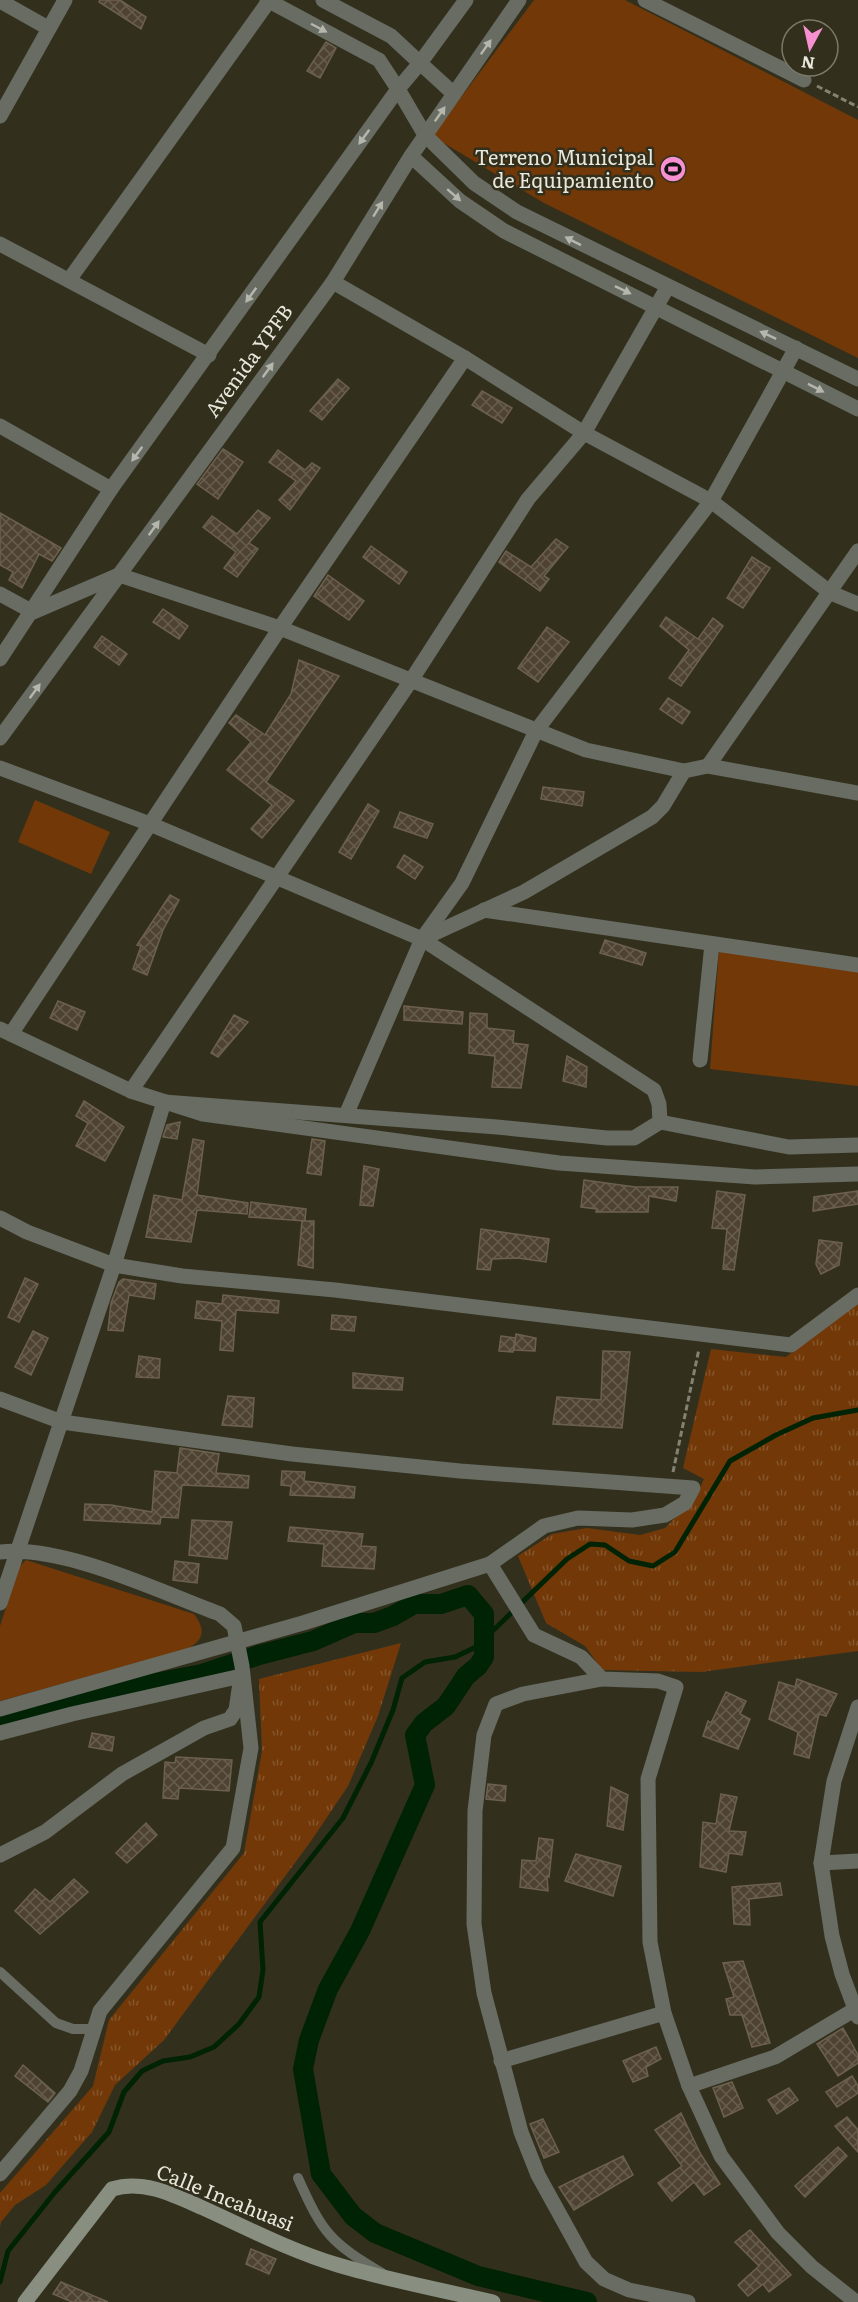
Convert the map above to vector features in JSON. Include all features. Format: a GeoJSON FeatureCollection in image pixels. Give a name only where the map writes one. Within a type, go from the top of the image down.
{"type":"FeatureCollection","features":[{"type":"Feature","properties":{"kind":"main road","name":"Calle Incahuasi"},"geometry":{"type":"LineString","coordinates":[[25,2302],[112,2189],[127,2184],[147,2187],[178,2197],[273,2240],[337,2265],[493,2302]]}},
{"type":"Feature","properties":{"kind":"street"},"geometry":{"type":"LineString","coordinates":[[0,116],[65,0]]}},
{"type":"Feature","properties":{"kind":"street"},"geometry":{"type":"LineString","coordinates":[[69,280],[268,0],[379,60],[425,135],[474,183],[517,212],[667,288],[858,379]]}},
{"type":"Feature","properties":{"kind":"street"},"geometry":{"type":"LineString","coordinates":[[323,0],[391,36],[454,94]]}},
{"type":"Feature","properties":{"kind":"street","name":"Avenida YPFB"},"geometry":{"type":"LineString","coordinates":[[0,659],[33,612],[111,489],[398,89],[466,0]]}},
{"type":"Feature","properties":{"kind":"street","name":"Avenida YPFB"},"geometry":{"type":"LineString","coordinates":[[0,738],[333,282],[411,156],[519,0]]}},
{"type":"Feature","properties":{"kind":"street"},"geometry":{"type":"LineString","coordinates":[[645,0],[804,80]]}},
{"type":"Feature","properties":{"kind":"street"},"geometry":{"type":"LineString","coordinates":[[0,1],[48,28]]}},
{"type":"Feature","properties":{"kind":"street"},"geometry":{"type":"LineString","coordinates":[[411,156],[460,201],[504,231],[858,409]]}},
{"type":"Feature","properties":{"kind":"street"},"geometry":{"type":"LineString","coordinates":[[0,244],[209,355]]}},
{"type":"Feature","properties":{"kind":"street"},"geometry":{"type":"LineString","coordinates":[[333,282],[465,358],[584,433],[711,501],[831,593],[858,604]]}},
{"type":"Feature","properties":{"kind":"street"},"geometry":{"type":"LineString","coordinates":[[131,1091],[412,679],[528,499],[584,433],[667,288]]}},
{"type":"Feature","properties":{"kind":"street"},"geometry":{"type":"LineString","coordinates":[[346,1115],[422,939],[462,883],[536,731],[711,501],[796,348]]}},
{"type":"Feature","properties":{"kind":"street"},"geometry":{"type":"LineString","coordinates":[[465,358],[280,628],[150,825],[5,1032],[131,1091],[203,1114],[244,1121],[559,1163],[756,1178],[858,1174]]}},
{"type":"Feature","properties":{"kind":"street"},"geometry":{"type":"LineString","coordinates":[[0,426],[111,489]]}},
{"type":"Feature","properties":{"kind":"street"},"geometry":{"type":"LineString","coordinates":[[708,766],[831,593],[858,551]]}},
{"type":"Feature","properties":{"kind":"street"},"geometry":{"type":"LineString","coordinates":[[0,594],[33,612],[119,575],[280,628],[586,750],[684,771],[708,766],[858,793]]}},
{"type":"Feature","properties":{"kind":"street"},"geometry":{"type":"LineString","coordinates":[[0,768],[277,876],[422,939],[645,1083],[654,1090],[659,1104],[660,1122]]}},
{"type":"Feature","properties":{"kind":"street"},"geometry":{"type":"LineString","coordinates":[[422,939],[558,873],[652,818],[663,807],[684,771]]}},
{"type":"Feature","properties":{"kind":"street"},"geometry":{"type":"LineString","coordinates":[[483,910],[858,965]]}},
{"type":"Feature","properties":{"kind":"street"},"geometry":{"type":"LineString","coordinates":[[700,1060],[712,944]]}},
{"type":"Feature","properties":{"kind":"street"},"geometry":{"type":"LineString","coordinates":[[164,1102],[607,1138],[634,1137],[660,1122],[789,1147],[858,1144]]}},
{"type":"Feature","properties":{"kind":"street"},"geometry":{"type":"LineString","coordinates":[[0,1603],[114,1265],[164,1102]]}},
{"type":"Feature","properties":{"kind":"street"},"geometry":{"type":"LineString","coordinates":[[0,1218],[27,1232],[114,1265],[182,1276],[335,1290],[791,1345],[858,1295]]}},
{"type":"Feature","properties":{"kind":"street"},"geometry":{"type":"LineString","coordinates":[[0,1399],[62,1422],[292,1454],[460,1471],[693,1488],[686,1503],[665,1515],[632,1520],[578,1518],[544,1526],[490,1564],[240,1659],[72,1714],[0,1734]]}},
{"type":"Feature","properties":{"kind":"street"},"geometry":{"type":"LineString","coordinates":[[0,1552],[17,1550],[71,1559],[220,1614],[234,1626],[251,1748],[233,1848],[100,2011],[92,2029],[81,2071],[70,2091],[0,2174]]}},
{"type":"Feature","properties":{"kind":"street"},"geometry":{"type":"LineString","coordinates":[[490,1564],[534,1635],[580,1657],[602,1679]]}},
{"type":"Feature","properties":{"kind":"street"},"geometry":{"type":"LineString","coordinates":[[0,1709],[240,1659]]}},
{"type":"Feature","properties":{"kind":"street"},"geometry":{"type":"LineString","coordinates":[[0,1855],[45,1832],[122,1774],[204,1728],[230,1719],[236,1710],[240,1659]]}},
{"type":"Feature","properties":{"kind":"street"},"geometry":{"type":"LineString","coordinates":[[688,2302],[629,2290],[604,2279],[586,2262],[538,2175],[521,2132],[501,2061],[484,1993],[474,1924],[475,1811],[484,1735],[496,1704],[522,1694],[602,1679],[658,1682],[676,1687],[648,1779],[650,1942],[663,2013],[689,2086],[721,2156],[778,2233],[805,2260],[856,2302]]}},
{"type":"Feature","properties":{"kind":"street"},"geometry":{"type":"LineString","coordinates":[[689,2086],[775,2057],[856,2013],[832,1936],[821,1863],[834,1780],[858,1707]]}},
{"type":"Feature","properties":{"kind":"street"},"geometry":{"type":"LineString","coordinates":[[821,1863],[858,1861]]}},
{"type":"Feature","properties":{"kind":"street"},"geometry":{"type":"LineString","coordinates":[[501,2061],[663,2013]]}},
{"type":"Feature","properties":{"kind":"lane"},"geometry":{"type":"LineString","coordinates":[[0,1972],[56,2024],[73,2029],[92,2029]]}},
{"type":"Feature","properties":{"kind":"lane"},"geometry":{"type":"LineString","coordinates":[[298,2178],[317,2220],[332,2239],[352,2255],[390,2278]]}},
{"type":"Feature","properties":{"kind":"path"},"geometry":{"type":"LineString","coordinates":[[804,80],[858,107]]}},
{"type":"Feature","properties":{"kind":"path"},"geometry":{"type":"LineString","coordinates":[[671,1486],[702,1335]]}},
{"type":"Feature","properties":{"kind":"green space","name":"Terreno Municipal de Equipamiento"},"geometry":{"type":"Polygon","coordinates":[[[534,0],[625,0],[858,120],[858,358],[544,203],[432,136],[534,0]]]}},
{"type":"Feature","properties":{"kind":"green space"},"geometry":{"type":"Polygon","coordinates":[[[35,800],[110,832],[91,874],[18,842],[35,800]]]}},
{"type":"Feature","properties":{"kind":"green space"},"geometry":{"type":"Polygon","coordinates":[[[719,950],[858,972],[858,1086],[710,1069],[719,950]]]}},
{"type":"Feature","properties":{"kind":"green space"},"geometry":{"type":"Polygon","coordinates":[[[858,1302],[858,1651],[701,1672],[602,1670],[585,1646],[546,1623],[518,1556],[552,1534],[587,1528],[640,1535],[665,1528],[696,1496],[704,1479],[683,1468],[711,1349],[786,1357],[858,1302]]]}},
{"type":"Feature","properties":{"kind":"green space"},"geometry":{"type":"Polygon","coordinates":[[[26,1560],[194,1614],[202,1630],[200,1638],[187,1649],[0,1701],[0,1626],[20,1566],[26,1560]]]}},
{"type":"Feature","properties":{"kind":"green space"},"geometry":{"type":"Polygon","coordinates":[[[401,1643],[378,1716],[348,1786],[311,1841],[164,2040],[115,2085],[92,2132],[46,2185],[15,2205],[1,2222],[0,2228],[0,2193],[93,2086],[109,2020],[244,1853],[262,1751],[259,1679],[401,1643]]]}},
{"type":"Feature","properties":{"kind":"building"},"geometry":{"type":"Polygon","coordinates":[[[100,0],[120,0],[146,17],[141,29],[99,2],[100,0]]]}},
{"type":"Feature","properties":{"kind":"building"},"geometry":{"type":"Polygon","coordinates":[[[326,42],[336,48],[320,78],[307,71],[326,42]]]}},
{"type":"Feature","properties":{"kind":"building"},"geometry":{"type":"Polygon","coordinates":[[[338,379],[349,388],[322,420],[310,411],[338,379]]]}},
{"type":"Feature","properties":{"kind":"building"},"geometry":{"type":"Polygon","coordinates":[[[482,391],[512,408],[502,423],[472,405],[482,391]]]}},
{"type":"Feature","properties":{"kind":"building"},"geometry":{"type":"Polygon","coordinates":[[[223,449],[243,462],[218,499],[197,484],[223,449]]]}},
{"type":"Feature","properties":{"kind":"building"},"geometry":{"type":"Polygon","coordinates":[[[278,450],[305,470],[312,463],[320,468],[290,510],[279,500],[296,481],[269,462],[278,450]]]}},
{"type":"Feature","properties":{"kind":"building"},"geometry":{"type":"Polygon","coordinates":[[[258,510],[270,518],[249,543],[258,549],[237,577],[224,568],[236,552],[203,527],[212,516],[237,534],[258,510]]]}},
{"type":"Feature","properties":{"kind":"building"},"geometry":{"type":"Polygon","coordinates":[[[0,513],[61,548],[52,561],[39,554],[22,588],[9,580],[13,572],[0,565],[0,513]]]}},
{"type":"Feature","properties":{"kind":"building"},"geometry":{"type":"Polygon","coordinates":[[[556,539],[568,547],[544,576],[549,579],[540,591],[499,562],[506,551],[531,567],[556,539]]]}},
{"type":"Feature","properties":{"kind":"building"},"geometry":{"type":"Polygon","coordinates":[[[371,546],[407,572],[399,584],[363,557],[371,546]]]}},
{"type":"Feature","properties":{"kind":"building"},"geometry":{"type":"Polygon","coordinates":[[[752,557],[770,568],[743,608],[727,598],[752,557]]]}},
{"type":"Feature","properties":{"kind":"building"},"geometry":{"type":"Polygon","coordinates":[[[328,575],[364,601],[349,620],[314,596],[328,575]]]}},
{"type":"Feature","properties":{"kind":"building"},"geometry":{"type":"Polygon","coordinates":[[[163,609],[188,626],[179,639],[153,622],[163,609]]]}},
{"type":"Feature","properties":{"kind":"building"},"geometry":{"type":"Polygon","coordinates":[[[666,617],[698,639],[713,618],[723,626],[681,686],[669,678],[689,650],[660,626],[666,617]]]}},
{"type":"Feature","properties":{"kind":"building"},"geometry":{"type":"Polygon","coordinates":[[[547,627],[569,642],[538,682],[518,668],[547,627]]]}},
{"type":"Feature","properties":{"kind":"building"},"geometry":{"type":"Polygon","coordinates":[[[102,636],[127,654],[119,665],[94,647],[102,636]]]}},
{"type":"Feature","properties":{"kind":"building"},"geometry":{"type":"Polygon","coordinates":[[[299,660],[339,676],[266,782],[294,801],[262,838],[251,829],[272,805],[227,770],[251,742],[229,723],[236,715],[265,735],[291,694],[299,660]]]}},
{"type":"Feature","properties":{"kind":"building"},"geometry":{"type":"Polygon","coordinates":[[[668,698],[690,712],[682,724],[660,709],[668,698]]]}},
{"type":"Feature","properties":{"kind":"building"},"geometry":{"type":"Polygon","coordinates":[[[543,787],[584,792],[582,806],[541,799],[543,787]]]}},
{"type":"Feature","properties":{"kind":"building"},"geometry":{"type":"Polygon","coordinates":[[[368,804],[379,811],[351,859],[339,852],[368,804]]]}},
{"type":"Feature","properties":{"kind":"building"},"geometry":{"type":"Polygon","coordinates":[[[400,812],[433,824],[427,838],[394,827],[400,812]]]}},
{"type":"Feature","properties":{"kind":"building"},"geometry":{"type":"Polygon","coordinates":[[[404,855],[423,867],[415,879],[397,867],[404,855]]]}},
{"type":"Feature","properties":{"kind":"building"},"geometry":{"type":"Polygon","coordinates":[[[170,895],[179,900],[163,930],[147,975],[133,969],[141,946],[137,945],[170,895]]]}},
{"type":"Feature","properties":{"kind":"building"},"geometry":{"type":"Polygon","coordinates":[[[605,940],[646,953],[642,965],[600,953],[605,940]]]}},
{"type":"Feature","properties":{"kind":"building"},"geometry":{"type":"Polygon","coordinates":[[[58,1001],[85,1012],[77,1030],[50,1018],[58,1001]]]}},
{"type":"Feature","properties":{"kind":"building"},"geometry":{"type":"Polygon","coordinates":[[[404,1006],[463,1012],[462,1024],[404,1020],[404,1006]]]}},
{"type":"Feature","properties":{"kind":"building"},"geometry":{"type":"Polygon","coordinates":[[[470,1013],[487,1014],[487,1028],[514,1031],[513,1043],[528,1045],[521,1088],[492,1087],[495,1056],[469,1053],[470,1013]]]}},
{"type":"Feature","properties":{"kind":"building"},"geometry":{"type":"Polygon","coordinates":[[[234,1015],[248,1022],[218,1057],[211,1053],[234,1015]]]}},
{"type":"Feature","properties":{"kind":"building"},"geometry":{"type":"Polygon","coordinates":[[[567,1056],[587,1067],[586,1087],[563,1081],[567,1056]]]}},
{"type":"Feature","properties":{"kind":"building"},"geometry":{"type":"Polygon","coordinates":[[[84,1101],[124,1127],[105,1161],[76,1146],[88,1123],[76,1116],[84,1101]]]}},
{"type":"Feature","properties":{"kind":"building"},"geometry":{"type":"Polygon","coordinates":[[[180,1122],[177,1139],[163,1137],[167,1125],[180,1122]]]}},
{"type":"Feature","properties":{"kind":"building"},"geometry":{"type":"Polygon","coordinates":[[[193,1139],[204,1141],[197,1195],[248,1203],[247,1214],[197,1210],[191,1242],[146,1237],[154,1195],[182,1200],[193,1139]]]}},
{"type":"Feature","properties":{"kind":"building"},"geometry":{"type":"Polygon","coordinates":[[[312,1139],[325,1141],[321,1175],[307,1173],[312,1139]]]}},
{"type":"Feature","properties":{"kind":"building"},"geometry":{"type":"Polygon","coordinates":[[[364,1166],[379,1169],[373,1206],[360,1205],[364,1166]]]}},
{"type":"Feature","properties":{"kind":"building"},"geometry":{"type":"Polygon","coordinates":[[[584,1180],[635,1187],[678,1187],[676,1201],[649,1196],[648,1212],[596,1212],[597,1209],[581,1207],[584,1180]]]}},
{"type":"Feature","properties":{"kind":"building"},"geometry":{"type":"Polygon","coordinates":[[[717,1191],[745,1195],[734,1270],[723,1269],[727,1229],[712,1228],[717,1191]]]}},
{"type":"Feature","properties":{"kind":"building"},"geometry":{"type":"Polygon","coordinates":[[[858,1191],[858,1204],[813,1211],[814,1197],[858,1191]]]}},
{"type":"Feature","properties":{"kind":"building"},"geometry":{"type":"Polygon","coordinates":[[[251,1202],[306,1209],[305,1221],[249,1217],[251,1202]]]}},
{"type":"Feature","properties":{"kind":"building"},"geometry":{"type":"Polygon","coordinates":[[[302,1221],[314,1221],[313,1268],[298,1265],[302,1221]]]}},
{"type":"Feature","properties":{"kind":"building"},"geometry":{"type":"Polygon","coordinates":[[[481,1229],[549,1239],[546,1262],[518,1258],[492,1259],[490,1270],[477,1269],[481,1229]]]}},
{"type":"Feature","properties":{"kind":"building"},"geometry":{"type":"Polygon","coordinates":[[[819,1240],[842,1243],[839,1265],[821,1274],[816,1264],[819,1240]]]}},
{"type":"Feature","properties":{"kind":"building"},"geometry":{"type":"Polygon","coordinates":[[[25,1278],[38,1284],[19,1322],[8,1317],[25,1278]]]}},
{"type":"Feature","properties":{"kind":"building"},"geometry":{"type":"Polygon","coordinates":[[[123,1279],[156,1284],[154,1299],[129,1295],[123,1331],[108,1330],[111,1303],[119,1282],[123,1279]]]}},
{"type":"Feature","properties":{"kind":"building"},"geometry":{"type":"Polygon","coordinates":[[[223,1295],[279,1301],[278,1313],[236,1310],[233,1351],[220,1350],[222,1321],[195,1318],[197,1301],[222,1304],[223,1295]]]}},
{"type":"Feature","properties":{"kind":"building"},"geometry":{"type":"Polygon","coordinates":[[[332,1315],[356,1317],[354,1331],[331,1329],[332,1315]]]}},
{"type":"Feature","properties":{"kind":"building"},"geometry":{"type":"Polygon","coordinates":[[[33,1331],[48,1338],[31,1375],[15,1367],[33,1331]]]}},
{"type":"Feature","properties":{"kind":"building"},"geometry":{"type":"Polygon","coordinates":[[[516,1334],[536,1338],[535,1351],[514,1350],[516,1334]]]}},
{"type":"Feature","properties":{"kind":"building"},"geometry":{"type":"Polygon","coordinates":[[[501,1336],[515,1338],[513,1352],[499,1351],[501,1336]]]}},
{"type":"Feature","properties":{"kind":"building"},"geometry":{"type":"Polygon","coordinates":[[[603,1351],[630,1352],[622,1428],[553,1424],[557,1397],[601,1400],[603,1351]]]}},
{"type":"Feature","properties":{"kind":"building"},"geometry":{"type":"Polygon","coordinates":[[[139,1356],[160,1359],[159,1378],[136,1377],[139,1356]]]}},
{"type":"Feature","properties":{"kind":"building"},"geometry":{"type":"Polygon","coordinates":[[[353,1373],[403,1378],[402,1390],[353,1388],[353,1373]]]}},
{"type":"Feature","properties":{"kind":"building"},"geometry":{"type":"Polygon","coordinates":[[[228,1396],[254,1398],[252,1427],[222,1425],[228,1396]]]}},
{"type":"Feature","properties":{"kind":"building"},"geometry":{"type":"Polygon","coordinates":[[[180,1448],[219,1454],[216,1473],[249,1476],[248,1488],[182,1485],[178,1518],[161,1517],[160,1524],[84,1520],[85,1504],[111,1505],[152,1512],[155,1471],[177,1473],[180,1448]]]}},
{"type":"Feature","properties":{"kind":"building"},"geometry":{"type":"Polygon","coordinates":[[[282,1471],[305,1472],[304,1481],[355,1487],[354,1498],[290,1495],[291,1486],[281,1485],[282,1471]]]}},
{"type":"Feature","properties":{"kind":"building"},"geometry":{"type":"Polygon","coordinates":[[[192,1520],[232,1522],[227,1559],[189,1555],[192,1520]]]}},
{"type":"Feature","properties":{"kind":"building"},"geometry":{"type":"Polygon","coordinates":[[[290,1527],[363,1534],[361,1546],[376,1547],[374,1569],[322,1566],[324,1544],[288,1541],[290,1527]]]}},
{"type":"Feature","properties":{"kind":"building"},"geometry":{"type":"Polygon","coordinates":[[[175,1561],[199,1564],[197,1583],[173,1580],[175,1561]]]}},
{"type":"Feature","properties":{"kind":"building"},"geometry":{"type":"Polygon","coordinates":[[[797,1679],[837,1694],[826,1716],[819,1714],[809,1758],[794,1754],[798,1732],[769,1719],[779,1682],[795,1687],[797,1679]]]}},
{"type":"Feature","properties":{"kind":"building"},"geometry":{"type":"Polygon","coordinates":[[[726,1692],[746,1701],[740,1714],[750,1719],[738,1749],[703,1736],[708,1721],[711,1723],[726,1692]]]}},
{"type":"Feature","properties":{"kind":"building"},"geometry":{"type":"Polygon","coordinates":[[[92,1733],[114,1737],[112,1751],[89,1747],[92,1733]]]}},
{"type":"Feature","properties":{"kind":"building"},"geometry":{"type":"Polygon","coordinates":[[[176,1757],[232,1760],[229,1791],[179,1788],[178,1799],[163,1798],[165,1762],[175,1763],[176,1757]]]}},
{"type":"Feature","properties":{"kind":"building"},"geometry":{"type":"Polygon","coordinates":[[[488,1784],[506,1786],[505,1801],[486,1799],[488,1784]]]}},
{"type":"Feature","properties":{"kind":"building"},"geometry":{"type":"Polygon","coordinates":[[[611,1787],[628,1795],[623,1830],[607,1826],[611,1787]]]}},
{"type":"Feature","properties":{"kind":"building"},"geometry":{"type":"Polygon","coordinates":[[[721,1794],[737,1797],[729,1831],[746,1832],[742,1855],[729,1853],[726,1872],[700,1867],[703,1822],[716,1824],[721,1794]]]}},
{"type":"Feature","properties":{"kind":"building"},"geometry":{"type":"Polygon","coordinates":[[[146,1823],[157,1835],[127,1863],[116,1853],[146,1823]]]}},
{"type":"Feature","properties":{"kind":"building"},"geometry":{"type":"Polygon","coordinates":[[[539,1838],[553,1840],[549,1877],[547,1876],[548,1891],[520,1887],[522,1860],[536,1861],[539,1838]]]}},
{"type":"Feature","properties":{"kind":"building"},"geometry":{"type":"Polygon","coordinates":[[[576,1854],[621,1866],[613,1896],[565,1881],[576,1854]]]}},
{"type":"Feature","properties":{"kind":"building"},"geometry":{"type":"Polygon","coordinates":[[[74,1879],[88,1892],[40,1934],[15,1911],[35,1889],[50,1902],[74,1879]]]}},
{"type":"Feature","properties":{"kind":"building"},"geometry":{"type":"Polygon","coordinates":[[[780,1883],[782,1895],[749,1899],[750,1925],[734,1924],[732,1887],[780,1883]]]}},
{"type":"Feature","properties":{"kind":"building"},"geometry":{"type":"Polygon","coordinates":[[[743,1961],[770,2043],[752,2047],[742,2015],[730,2015],[726,1999],[734,1997],[723,1963],[743,1961]]]}},
{"type":"Feature","properties":{"kind":"building"},"geometry":{"type":"Polygon","coordinates":[[[843,2028],[858,2055],[858,2063],[838,2076],[817,2044],[843,2028]]]}},
{"type":"Feature","properties":{"kind":"building"},"geometry":{"type":"Polygon","coordinates":[[[656,2047],[661,2059],[646,2067],[648,2076],[633,2082],[623,2061],[656,2047]]]}},
{"type":"Feature","properties":{"kind":"building"},"geometry":{"type":"Polygon","coordinates":[[[23,2065],[55,2093],[48,2102],[15,2076],[23,2065]]]}},
{"type":"Feature","properties":{"kind":"building"},"geometry":{"type":"Polygon","coordinates":[[[852,2076],[858,2086],[858,2093],[837,2107],[826,2092],[852,2076]]]}},
{"type":"Feature","properties":{"kind":"building"},"geometry":{"type":"Polygon","coordinates":[[[732,2082],[743,2108],[724,2117],[713,2088],[732,2082]]]}},
{"type":"Feature","properties":{"kind":"building"},"geometry":{"type":"Polygon","coordinates":[[[789,2088],[798,2100],[777,2114],[768,2100],[789,2088]]]}},
{"type":"Feature","properties":{"kind":"building"},"geometry":{"type":"Polygon","coordinates":[[[681,2113],[700,2153],[720,2184],[704,2195],[694,2182],[672,2201],[658,2183],[682,2166],[655,2130],[681,2113]]]}},
{"type":"Feature","properties":{"kind":"building"},"geometry":{"type":"Polygon","coordinates":[[[847,2117],[858,2130],[858,2152],[835,2126],[847,2117]]]}},
{"type":"Feature","properties":{"kind":"building"},"geometry":{"type":"Polygon","coordinates":[[[543,2119],[559,2152],[544,2158],[530,2124],[543,2119]]]}},
{"type":"Feature","properties":{"kind":"building"},"geometry":{"type":"Polygon","coordinates":[[[838,2147],[847,2156],[805,2197],[795,2186],[838,2147]]]}},
{"type":"Feature","properties":{"kind":"building"},"geometry":{"type":"Polygon","coordinates":[[[623,2156],[633,2175],[574,2210],[559,2187],[623,2156]]]}},
{"type":"Feature","properties":{"kind":"building"},"geometry":{"type":"Polygon","coordinates":[[[750,2230],[791,2275],[769,2292],[763,2284],[748,2296],[738,2285],[759,2266],[735,2242],[750,2230]]]}},
{"type":"Feature","properties":{"kind":"building"},"geometry":{"type":"Polygon","coordinates":[[[251,2249],[276,2259],[269,2274],[246,2264],[251,2249]]]}},
{"type":"Feature","properties":{"kind":"building"},"geometry":{"type":"Polygon","coordinates":[[[61,2282],[108,2302],[72,2302],[53,2294],[61,2282]]]}},
{"type":"Feature","properties":{"kind":"waterway"},"geometry":{"type":"LineString","coordinates":[[0,2282],[8,2251],[55,2192],[109,2132],[124,2092],[142,2071],[163,2061],[190,2057],[214,2047],[239,2024],[259,1997],[263,1970],[260,1922],[343,1818],[371,1763],[393,1710],[402,1678],[425,1662],[455,1657],[476,1647],[567,1559],[590,1544],[605,1545],[629,1561],[653,1566],[675,1552],[730,1461],[776,1435],[813,1418],[858,1410]]}},
{"type":"Feature","properties":{"kind":"waterway"},"geometry":{"type":"LineString","coordinates":[[0,1725],[93,1695],[202,1674],[259,1655],[313,1641],[354,1623],[374,1623],[393,1616],[414,1604],[441,1604],[468,1595],[484,1614],[484,1657],[478,1666],[466,1676],[446,1706],[424,1723],[415,1735],[425,1785],[360,1931],[328,1989],[309,2040],[303,2069],[321,2174],[353,2216],[375,2233],[478,2276],[587,2302]]}},
{"type":"Feature","properties":{"kind":"place","name":"Terreno Municipal de Equipamiento"},"geometry":{"type":"Point","coordinates":[673,169]}}]}
